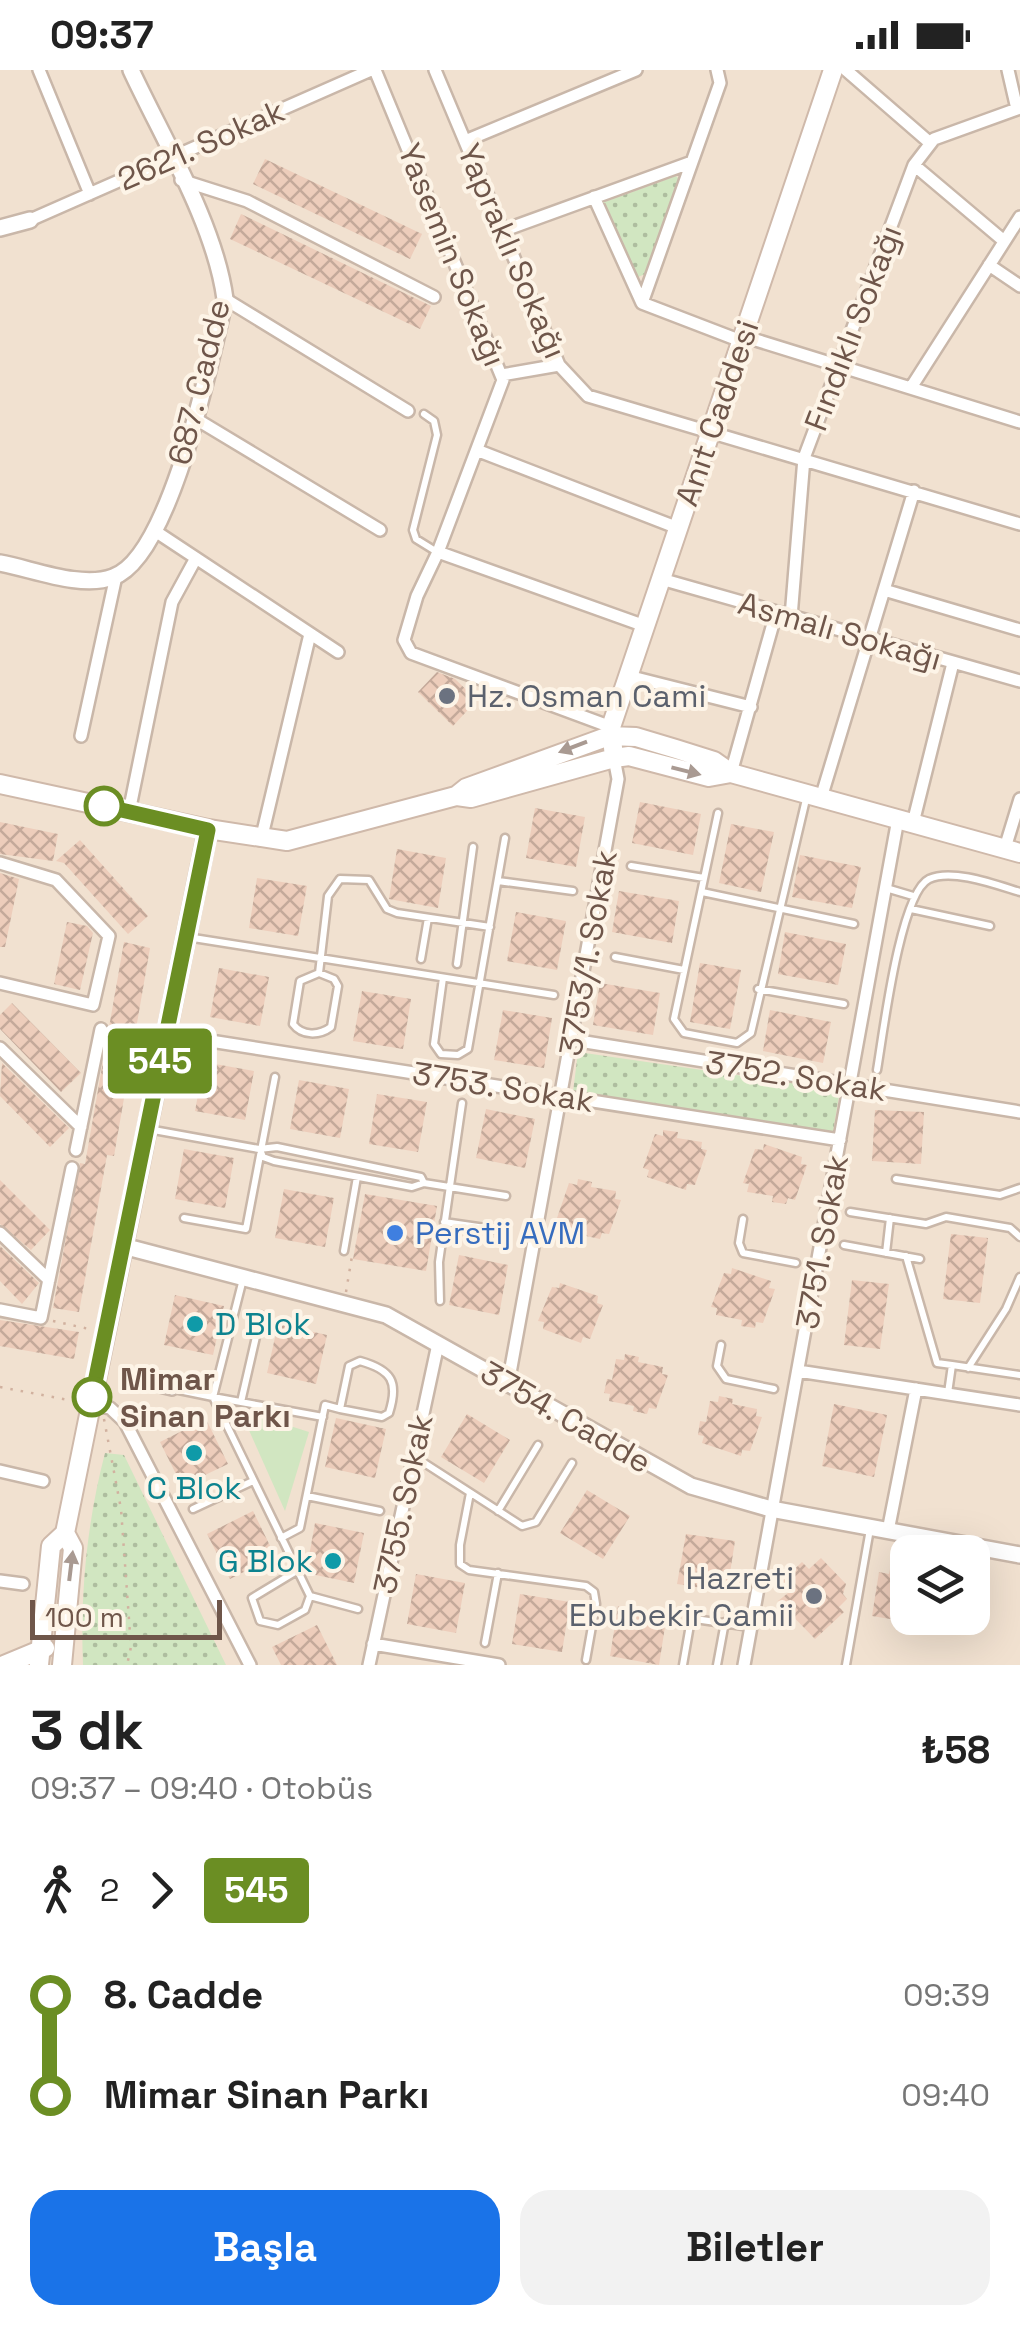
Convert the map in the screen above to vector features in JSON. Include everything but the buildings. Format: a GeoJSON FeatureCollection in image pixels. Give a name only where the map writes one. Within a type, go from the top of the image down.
{"type":"FeatureCollection","features":[{"type":"Feature","properties":{"kind":"main road","name":"Anıt Caddesi"},"geometry":{"type":"LineString","coordinates":[[614,758],[611,731],[628,676],[833,70]]}},
{"type":"Feature","properties":{"kind":"main road"},"geometry":{"type":"LineString","coordinates":[[0,784],[261,840],[314,837],[456,796],[466,788],[611,731],[714,760],[731,773],[1012,851]]}},
{"type":"Feature","properties":{"kind":"main road"},"geometry":{"type":"LineString","coordinates":[[456,796],[471,798],[628,756],[710,776],[731,773]]}},
{"type":"Feature","properties":{"kind":"main road"},"geometry":{"type":"LineString","coordinates":[[39,1658],[51,1546],[65,1533],[96,1406],[105,1332],[208,830]]}},
{"type":"Feature","properties":{"kind":"main road"},"geometry":{"type":"LineString","coordinates":[[61,1665],[73,1548],[65,1533]]}},
{"type":"Feature","properties":{"kind":"main road"},"geometry":{"type":"LineString","coordinates":[[4,1665],[39,1658],[63,1640]]}},
{"type":"Feature","properties":{"kind":"street"},"geometry":{"type":"LineString","coordinates":[[39,70],[90,194]]}},
{"type":"Feature","properties":{"kind":"street","name":"2621. Sokak"},"geometry":{"type":"LineString","coordinates":[[30,220],[373,70]]}},
{"type":"Feature","properties":{"kind":"street","name":"Yasemin Sokağı"},"geometry":{"type":"LineString","coordinates":[[373,70],[502,375],[500,396],[417,596],[404,640],[411,654],[611,731]]}},
{"type":"Feature","properties":{"kind":"street","name":"Yapraklı Sokağı"},"geometry":{"type":"LineString","coordinates":[[435,70],[559,365],[588,396],[1020,524]]}},
{"type":"Feature","properties":{"kind":"street"},"geometry":{"type":"LineString","coordinates":[[465,141],[609,75],[636,70]]}},
{"type":"Feature","properties":{"kind":"street"},"geometry":{"type":"LineString","coordinates":[[642,303],[720,83],[717,70]]}},
{"type":"Feature","properties":{"kind":"street"},"geometry":{"type":"LineString","coordinates":[[846,70],[930,142],[1018,109],[1008,70]]}},
{"type":"Feature","properties":{"kind":"street","name":"687. Cadde"},"geometry":{"type":"LineString","coordinates":[[116,576],[139,560],[155,531],[196,419],[226,299],[213,250],[133,71]]}},
{"type":"Feature","properties":{"kind":"street","name":"Fındıklı Sokağı"},"geometry":{"type":"LineString","coordinates":[[791,618],[804,458],[914,165],[930,142]]}},
{"type":"Feature","properties":{"kind":"street"},"geometry":{"type":"LineString","coordinates":[[502,230],[692,162]]}},
{"type":"Feature","properties":{"kind":"street"},"geometry":{"type":"LineString","coordinates":[[914,165],[1004,241]]}},
{"type":"Feature","properties":{"kind":"street"},"geometry":{"type":"LineString","coordinates":[[181,180],[247,201],[434,298]]}},
{"type":"Feature","properties":{"kind":"street"},"geometry":{"type":"LineString","coordinates":[[594,198],[642,303],[742,338],[842,363],[1020,422]]}},
{"type":"Feature","properties":{"kind":"street"},"geometry":{"type":"LineString","coordinates":[[912,386],[1020,216]]}},
{"type":"Feature","properties":{"kind":"street"},"geometry":{"type":"LineString","coordinates":[[0,228],[30,220]]}},
{"type":"Feature","properties":{"kind":"street"},"geometry":{"type":"LineString","coordinates":[[989,266],[1020,286]]}},
{"type":"Feature","properties":{"kind":"street"},"geometry":{"type":"LineString","coordinates":[[226,299],[408,410]]}},
{"type":"Feature","properties":{"kind":"street"},"geometry":{"type":"LineString","coordinates":[[502,375],[559,365]]}},
{"type":"Feature","properties":{"kind":"street"},"geometry":{"type":"LineString","coordinates":[[196,419],[380,530]]}},
{"type":"Feature","properties":{"kind":"street"},"geometry":{"type":"LineString","coordinates":[[478,450],[678,528]]}},
{"type":"Feature","properties":{"kind":"street"},"geometry":{"type":"LineString","coordinates":[[814,796],[869,640],[914,492]]}},
{"type":"Feature","properties":{"kind":"street"},"geometry":{"type":"LineString","coordinates":[[155,531],[338,652]]}},
{"type":"Feature","properties":{"kind":"street"},"geometry":{"type":"LineString","coordinates":[[438,552],[645,626]]}},
{"type":"Feature","properties":{"kind":"street"},"geometry":{"type":"LineString","coordinates":[[129,812],[172,602],[196,558]]}},
{"type":"Feature","properties":{"kind":"street"},"geometry":{"type":"LineString","coordinates":[[0,563],[85,580],[116,576],[81,736]]}},
{"type":"Feature","properties":{"kind":"street","name":"Asmalı Sokağı"},"geometry":{"type":"LineString","coordinates":[[661,579],[1020,681]]}},
{"type":"Feature","properties":{"kind":"street"},"geometry":{"type":"LineString","coordinates":[[884,590],[1020,630]]}},
{"type":"Feature","properties":{"kind":"street"},"geometry":{"type":"LineString","coordinates":[[731,773],[776,613]]}},
{"type":"Feature","properties":{"kind":"street"},"geometry":{"type":"LineString","coordinates":[[261,840],[310,634]]}},
{"type":"Feature","properties":{"kind":"street","name":"3751. Sokak"},"geometry":{"type":"LineString","coordinates":[[744,1665],[885,888],[953,663]]}},
{"type":"Feature","properties":{"kind":"street"},"geometry":{"type":"LineString","coordinates":[[628,676],[751,707]]}},
{"type":"Feature","properties":{"kind":"street","name":"3753/1. Sokak"},"geometry":{"type":"LineString","coordinates":[[508,1384],[618,779],[614,758]]}},
{"type":"Feature","properties":{"kind":"street"},"geometry":{"type":"LineString","coordinates":[[1012,851],[1020,799]]}},
{"type":"Feature","properties":{"kind":"street"},"geometry":{"type":"LineString","coordinates":[[0,864],[56,880],[108,936],[93,1005],[0,983]]}},
{"type":"Feature","properties":{"kind":"street"},"geometry":{"type":"LineString","coordinates":[[76,1150],[101,1029]]}},
{"type":"Feature","properties":{"kind":"street","name":"3753. Sokak"},"geometry":{"type":"LineString","coordinates":[[166,1034],[840,1140]]}},
{"type":"Feature","properties":{"kind":"street","name":"3752. Sokak"},"geometry":{"type":"LineString","coordinates":[[573,1040],[1020,1112]]}},
{"type":"Feature","properties":{"kind":"street"},"geometry":{"type":"LineString","coordinates":[[0,1048],[81,1128]]}},
{"type":"Feature","properties":{"kind":"street"},"geometry":{"type":"LineString","coordinates":[[0,1310],[41,1318],[72,1168]]}},
{"type":"Feature","properties":{"kind":"street"},"geometry":{"type":"LineString","coordinates":[[0,1233],[49,1280]]}},
{"type":"Feature","properties":{"kind":"street","name":"3754. Cadde"},"geometry":{"type":"LineString","coordinates":[[123,1246],[364,1307],[438,1344],[671,1478],[771,1509],[1020,1555]]}},
{"type":"Feature","properties":{"kind":"street","name":"3755. Sokak"},"geometry":{"type":"LineString","coordinates":[[369,1665],[438,1344]]}},
{"type":"Feature","properties":{"kind":"street"},"geometry":{"type":"LineString","coordinates":[[798,1371],[1020,1405]]}},
{"type":"Feature","properties":{"kind":"street"},"geometry":{"type":"LineString","coordinates":[[135,1380],[172,1389]]}},
{"type":"Feature","properties":{"kind":"street"},"geometry":{"type":"LineString","coordinates":[[888,1530],[916,1389]]}},
{"type":"Feature","properties":{"kind":"street"},"geometry":{"type":"LineString","coordinates":[[96,1406],[118,1412],[125,1422],[250,1665]]}},
{"type":"Feature","properties":{"kind":"street"},"geometry":{"type":"LineString","coordinates":[[0,1471],[43,1480]]}},
{"type":"Feature","properties":{"kind":"street"},"geometry":{"type":"LineString","coordinates":[[0,1580],[23,1584]]}},
{"type":"Feature","properties":{"kind":"street"},"geometry":{"type":"LineString","coordinates":[[374,1644],[442,1660],[499,1665]]}},
{"type":"Feature","properties":{"kind":"lane"},"geometry":{"type":"LineString","coordinates":[[424,414],[434,421],[437,435],[413,530],[416,539],[438,552]]}},
{"type":"Feature","properties":{"kind":"lane"},"geometry":{"type":"LineString","coordinates":[[718,812],[674,1019],[684,1034],[737,1043],[746,1041],[777,910],[814,796]]}},
{"type":"Feature","properties":{"kind":"lane"},"geometry":{"type":"LineString","coordinates":[[444,978],[434,1044],[449,1056],[468,1049],[505,838]]}},
{"type":"Feature","properties":{"kind":"lane"},"geometry":{"type":"LineString","coordinates":[[457,964],[473,848]]}},
{"type":"Feature","properties":{"kind":"lane"},"geometry":{"type":"LineString","coordinates":[[631,866],[704,878]]}},
{"type":"Feature","properties":{"kind":"lane"},"geometry":{"type":"LineString","coordinates":[[877,1070],[914,896],[928,880],[944,875],[1020,892]]}},
{"type":"Feature","properties":{"kind":"lane"},"geometry":{"type":"LineString","coordinates":[[319,974],[328,896],[340,879],[362,877],[378,891],[387,909],[490,927]]}},
{"type":"Feature","properties":{"kind":"lane"},"geometry":{"type":"LineString","coordinates":[[498,881],[573,891]]}},
{"type":"Feature","properties":{"kind":"lane"},"geometry":{"type":"LineString","coordinates":[[885,888],[914,896]]}},
{"type":"Feature","properties":{"kind":"lane"},"geometry":{"type":"LineString","coordinates":[[702,892],[854,924]]}},
{"type":"Feature","properties":{"kind":"lane"},"geometry":{"type":"LineString","coordinates":[[911,909],[990,926]]}},
{"type":"Feature","properties":{"kind":"lane"},"geometry":{"type":"LineString","coordinates":[[422,959],[428,918]]}},
{"type":"Feature","properties":{"kind":"lane"},"geometry":{"type":"LineString","coordinates":[[186,937],[321,962],[554,995]]}},
{"type":"Feature","properties":{"kind":"lane"},"geometry":{"type":"LineString","coordinates":[[615,957],[684,970]]}},
{"type":"Feature","properties":{"kind":"lane"},"geometry":{"type":"LineString","coordinates":[[319,974],[334,979],[338,986],[331,1027],[320,1033],[300,1032],[293,1024],[300,981],[319,974]]}},
{"type":"Feature","properties":{"kind":"lane"},"geometry":{"type":"LineString","coordinates":[[758,989],[844,1004]]}},
{"type":"Feature","properties":{"kind":"lane"},"geometry":{"type":"LineString","coordinates":[[184,1218],[246,1228],[275,1078]]}},
{"type":"Feature","properties":{"kind":"lane"},"geometry":{"type":"LineString","coordinates":[[440,1301],[444,1222],[462,1103]]}},
{"type":"Feature","properties":{"kind":"lane"},"geometry":{"type":"LineString","coordinates":[[146,1128],[260,1149],[277,1147],[421,1177],[424,1183]]}},
{"type":"Feature","properties":{"kind":"lane"},"geometry":{"type":"LineString","coordinates":[[260,1149],[262,1157],[274,1161],[356,1177],[506,1196]]}},
{"type":"Feature","properties":{"kind":"lane"},"geometry":{"type":"LineString","coordinates":[[344,1252],[356,1177]]}},
{"type":"Feature","properties":{"kind":"lane"},"geometry":{"type":"LineString","coordinates":[[896,1179],[1000,1195],[1020,1188]]}},
{"type":"Feature","properties":{"kind":"lane"},"geometry":{"type":"LineString","coordinates":[[850,1212],[926,1224],[946,1217],[1010,1228],[1020,1238]]}},
{"type":"Feature","properties":{"kind":"lane"},"geometry":{"type":"LineString","coordinates":[[886,1252],[890,1218]]}},
{"type":"Feature","properties":{"kind":"lane"},"geometry":{"type":"LineString","coordinates":[[743,1219],[739,1243],[742,1253],[796,1263]]}},
{"type":"Feature","properties":{"kind":"lane"},"geometry":{"type":"LineString","coordinates":[[444,1222],[499,1230]]}},
{"type":"Feature","properties":{"kind":"lane"},"geometry":{"type":"LineString","coordinates":[[844,1245],[920,1259]]}},
{"type":"Feature","properties":{"kind":"lane"},"geometry":{"type":"LineString","coordinates":[[906,1256],[937,1363],[1020,1374]]}},
{"type":"Feature","properties":{"kind":"lane"},"geometry":{"type":"LineString","coordinates":[[244,1276],[213,1397],[310,1596],[358,1609]]}},
{"type":"Feature","properties":{"kind":"lane"},"geometry":{"type":"LineString","coordinates":[[968,1368],[1006,1309],[1020,1276]]}},
{"type":"Feature","properties":{"kind":"lane"},"geometry":{"type":"LineString","coordinates":[[241,1402],[261,1315]]}},
{"type":"Feature","properties":{"kind":"lane"},"geometry":{"type":"LineString","coordinates":[[720,1345],[717,1366],[726,1379],[774,1388]]}},
{"type":"Feature","properties":{"kind":"lane"},"geometry":{"type":"LineString","coordinates":[[280,1538],[300,1528],[325,1405],[382,1417],[389,1413],[395,1382],[390,1373],[353,1361],[340,1408]]}},
{"type":"Feature","properties":{"kind":"lane"},"geometry":{"type":"LineString","coordinates":[[948,1394],[952,1366]]}},
{"type":"Feature","properties":{"kind":"lane"},"geometry":{"type":"LineString","coordinates":[[172,1389],[323,1417]]}},
{"type":"Feature","properties":{"kind":"lane"},"geometry":{"type":"LineString","coordinates":[[498,1511],[538,1445]]}},
{"type":"Feature","properties":{"kind":"lane"},"geometry":{"type":"LineString","coordinates":[[414,1456],[522,1526],[536,1522],[572,1463]]}},
{"type":"Feature","properties":{"kind":"lane"},"geometry":{"type":"LineString","coordinates":[[193,1509],[253,1481]]}},
{"type":"Feature","properties":{"kind":"lane"},"geometry":{"type":"LineString","coordinates":[[470,1493],[460,1564],[586,1586],[594,1592],[596,1604],[586,1660]]}},
{"type":"Feature","properties":{"kind":"lane"},"geometry":{"type":"LineString","coordinates":[[307,1496],[380,1511]]}},
{"type":"Feature","properties":{"kind":"lane"},"geometry":{"type":"LineString","coordinates":[[846,1665],[870,1528]]}},
{"type":"Feature","properties":{"kind":"lane"},"geometry":{"type":"LineString","coordinates":[[295,1572],[252,1598],[260,1621],[278,1624],[305,1610],[310,1596]]}},
{"type":"Feature","properties":{"kind":"lane"},"geometry":{"type":"LineString","coordinates":[[485,1643],[498,1573]]}},
{"type":"Feature","properties":{"kind":"lane"},"geometry":{"type":"LineString","coordinates":[[682,1665],[690,1625],[695,1619],[751,1627]]}},
{"type":"Feature","properties":{"kind":"lane"},"geometry":{"type":"LineString","coordinates":[[717,1665],[724,1622]]}},
{"type":"Feature","properties":{"kind":"path"},"geometry":{"type":"LineString","coordinates":[[41,1318],[105,1332]]}},
{"type":"Feature","properties":{"kind":"path"},"geometry":{"type":"LineString","coordinates":[[0,1387],[62,1398]]}},
{"type":"Feature","properties":{"kind":"path"},"geometry":{"type":"LineString","coordinates":[[96,1406],[121,1509],[131,1647],[127,1665]]}},
{"type":"Feature","properties":{"kind":"shaded area"},"geometry":{"type":"Polygon","coordinates":[[[0,70],[1020,70],[1020,1665],[0,1665],[0,70]]]}},
{"type":"Feature","properties":{"kind":"green space"},"geometry":{"type":"Polygon","coordinates":[[[676,176],[680,180],[645,274],[636,278],[602,203],[676,176]]]}},
{"type":"Feature","properties":{"kind":"green space"},"geometry":{"type":"Polygon","coordinates":[[[578,1052],[840,1090],[833,1132],[573,1092],[578,1052]]]}},
{"type":"Feature","properties":{"kind":"green space"},"geometry":{"type":"Polygon","coordinates":[[[240,1410],[309,1432],[285,1511],[240,1410]]]}},
{"type":"Feature","properties":{"kind":"green space"},"geometry":{"type":"Polygon","coordinates":[[[105,1453],[124,1455],[226,1665],[83,1665],[86,1558],[105,1453]]]}},
{"type":"Feature","properties":{"kind":"bus line","name":"545"},"geometry":{"type":"LineString","coordinates":[[92,1397],[208,830],[104,806]]}},
{"type":"Feature","properties":{"kind":"place","name":"Hz. Osman Cami"},"geometry":{"type":"Point","coordinates":[447,696]}},
{"type":"Feature","properties":{"kind":"place","name":"Perstij AVM"},"geometry":{"type":"Point","coordinates":[395,1233]}},
{"type":"Feature","properties":{"kind":"place","name":"D Blok"},"geometry":{"type":"Point","coordinates":[195,1324]}},
{"type":"Feature","properties":{"kind":"place","name":"Mimar Sinan Parkı"},"geometry":{"type":"Point","coordinates":[92,1397]}},
{"type":"Feature","properties":{"kind":"place","name":"C Blok"},"geometry":{"type":"Point","coordinates":[194,1453]}},
{"type":"Feature","properties":{"kind":"place","name":"G Blok"},"geometry":{"type":"Point","coordinates":[333,1561]}},
{"type":"Feature","properties":{"kind":"place","name":"Hazreti Ebubekir Camii"},"geometry":{"type":"Point","coordinates":[814,1596]}}]}
